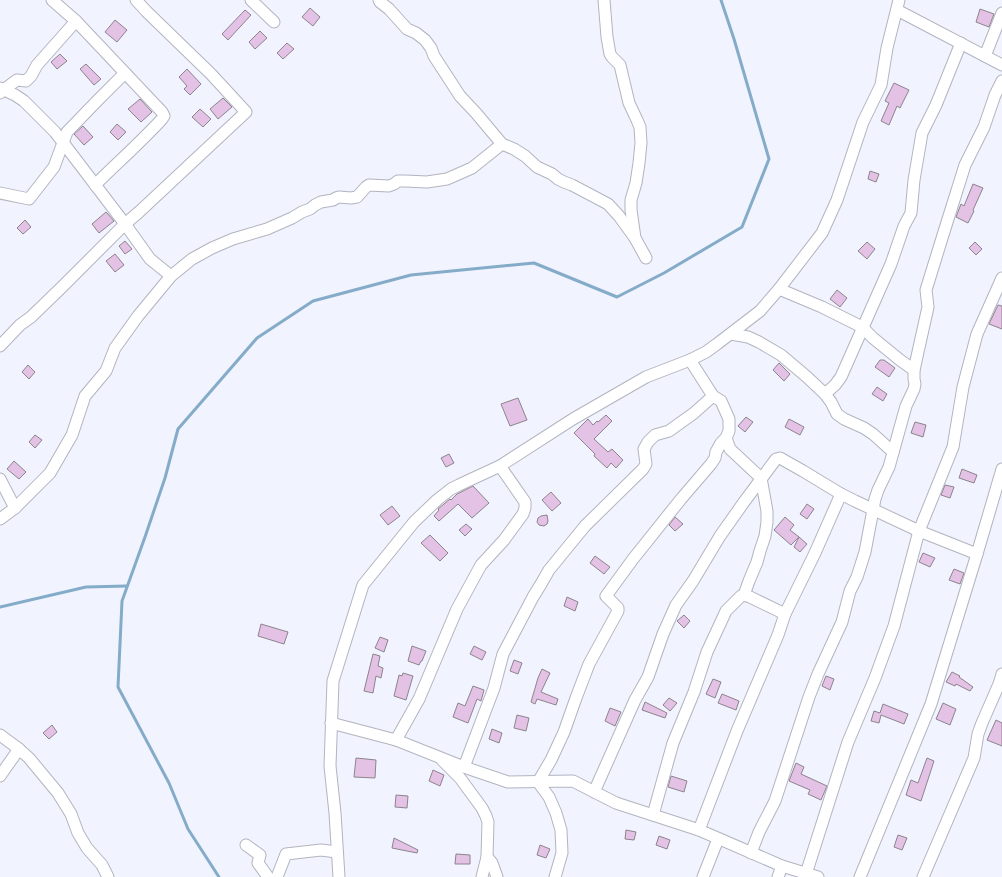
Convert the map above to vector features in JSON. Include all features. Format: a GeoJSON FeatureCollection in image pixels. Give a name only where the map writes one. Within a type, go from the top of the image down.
{"type":"FeatureCollection","features":[{"type":"Feature","properties":{"kind":"street"},"geometry":{"type":"LineString","coordinates":[[52,0],[76,21],[162,112],[164,116],[143,140],[95,185]]}},
{"type":"Feature","properties":{"kind":"street"},"geometry":{"type":"LineString","coordinates":[[0,346],[125,224],[246,112],[211,74],[136,0]]}},
{"type":"Feature","properties":{"kind":"street"},"geometry":{"type":"LineString","coordinates":[[251,0],[274,22]]}},
{"type":"Feature","properties":{"kind":"street"},"geometry":{"type":"LineString","coordinates":[[379,0],[390,9],[407,29],[416,33],[428,44],[460,96],[476,112],[502,144],[514,149],[537,167],[552,174],[558,179],[608,204],[635,238],[646,258]]}},
{"type":"Feature","properties":{"kind":"street"},"geometry":{"type":"LineString","coordinates":[[604,0],[607,38],[610,54],[620,65],[628,103],[640,127],[641,143],[639,163],[636,183],[631,200],[635,238]]}},
{"type":"Feature","properties":{"kind":"street"},"geometry":{"type":"LineString","coordinates":[[339,877],[330,766],[333,681],[363,585],[414,522],[451,489],[500,466],[573,419],[646,377],[690,360],[706,352],[760,311],[822,233],[828,220],[837,200],[863,122],[881,85],[887,48],[898,5],[1002,65]]}},
{"type":"Feature","properties":{"kind":"street"},"geometry":{"type":"LineString","coordinates":[[985,56],[1002,13]]}},
{"type":"Feature","properties":{"kind":"street"},"geometry":{"type":"LineString","coordinates":[[1,90],[17,80],[26,81],[31,76],[37,65],[76,21]]}},
{"type":"Feature","properties":{"kind":"street"},"geometry":{"type":"LineString","coordinates":[[825,394],[841,377],[891,264],[904,226],[911,213],[914,180],[922,133],[936,105],[962,43]]}},
{"type":"Feature","properties":{"kind":"street"},"geometry":{"type":"LineString","coordinates":[[0,194],[29,199],[54,167],[67,132],[125,73]]}},
{"type":"Feature","properties":{"kind":"street"},"geometry":{"type":"LineString","coordinates":[[751,853],[759,832],[775,801],[811,691],[845,614],[850,591],[857,577],[865,552],[878,490],[889,467],[906,406],[914,389],[914,370],[928,307],[926,290],[965,165],[984,127],[995,95],[1002,81]]}},
{"type":"Feature","properties":{"kind":"street"},"geometry":{"type":"LineString","coordinates":[[1,90],[15,95],[24,101],[55,132],[150,259],[171,276]]}},
{"type":"Feature","properties":{"kind":"street"},"geometry":{"type":"LineString","coordinates":[[0,519],[15,508],[50,473],[72,434],[85,396],[106,371],[115,348],[138,316],[171,276],[192,259],[233,239],[267,229],[292,218],[321,202],[333,200],[339,197],[357,197],[369,185],[389,186],[398,181],[427,182],[447,179],[472,168],[502,144]]}},
{"type":"Feature","properties":{"kind":"street"},"geometry":{"type":"LineString","coordinates":[[806,874],[848,742],[875,678],[894,626],[919,531],[953,447],[963,387],[978,334],[1002,278]]}},
{"type":"Feature","properties":{"kind":"street"},"geometry":{"type":"LineString","coordinates":[[779,289],[862,327],[873,338],[914,370]]}},
{"type":"Feature","properties":{"kind":"street"},"geometry":{"type":"LineString","coordinates":[[731,334],[748,337],[781,355],[825,394],[837,414],[844,419],[864,428],[894,452]]}},
{"type":"Feature","properties":{"kind":"street"},"geometry":{"type":"LineString","coordinates":[[538,782],[551,760],[564,732],[589,664],[618,611],[618,608],[606,596],[607,594],[642,547],[711,464],[715,458],[716,452],[729,431],[729,419],[721,401],[713,396],[690,360]]}},
{"type":"Feature","properties":{"kind":"street"},"geometry":{"type":"LineString","coordinates":[[464,767],[494,688],[503,654],[533,596],[549,570],[585,526],[643,470],[646,464],[644,449],[648,442],[655,435],[669,431],[713,396]]}},
{"type":"Feature","properties":{"kind":"street"},"geometry":{"type":"LineString","coordinates":[[653,816],[673,743],[694,692],[707,652],[726,611],[741,596],[744,595],[765,536],[767,511],[761,478],[730,449],[726,438]]}},
{"type":"Feature","properties":{"kind":"street"},"geometry":{"type":"LineString","coordinates":[[594,792],[635,700],[648,677],[663,634],[676,605],[693,581],[720,536],[776,459],[780,458],[841,494],[919,531],[978,554]]}},
{"type":"Feature","properties":{"kind":"street"},"geometry":{"type":"LineString","coordinates":[[396,740],[419,699],[457,609],[481,565],[504,540],[523,514],[525,502],[500,466]]}},
{"type":"Feature","properties":{"kind":"street"},"geometry":{"type":"LineString","coordinates":[[860,877],[931,704],[978,554],[1002,469]]}},
{"type":"Feature","properties":{"kind":"street"},"geometry":{"type":"LineString","coordinates":[[0,479],[15,508]]}},
{"type":"Feature","properties":{"kind":"street"},"geometry":{"type":"LineString","coordinates":[[699,830],[737,731],[778,635],[785,614],[841,494]]}},
{"type":"Feature","properties":{"kind":"street"},"geometry":{"type":"LineString","coordinates":[[744,595],[785,614]]}},
{"type":"Feature","properties":{"kind":"street"},"geometry":{"type":"LineString","coordinates":[[923,877],[974,758],[978,734],[1002,674]]}},
{"type":"Feature","properties":{"kind":"street"},"geometry":{"type":"LineString","coordinates":[[331,723],[396,740],[464,767],[508,782],[572,781],[616,803],[699,830],[782,866],[818,877]]}},
{"type":"Feature","properties":{"kind":"street"},"geometry":{"type":"LineString","coordinates":[[0,735],[29,758],[43,775],[66,806],[71,814],[78,833],[87,848],[102,865],[108,877]]}},
{"type":"Feature","properties":{"kind":"street"},"geometry":{"type":"LineString","coordinates":[[0,776],[19,749]]}},
{"type":"Feature","properties":{"kind":"street"},"geometry":{"type":"LineString","coordinates":[[439,757],[460,778],[482,808],[486,816],[488,822],[487,857],[482,877]]}},
{"type":"Feature","properties":{"kind":"street"},"geometry":{"type":"LineString","coordinates":[[538,782],[549,797],[561,830],[562,852],[555,877]]}},
{"type":"Feature","properties":{"kind":"street"},"geometry":{"type":"LineString","coordinates":[[703,877],[718,839]]}},
{"type":"Feature","properties":{"kind":"street"},"geometry":{"type":"LineString","coordinates":[[246,845],[260,855],[258,863],[268,877]]}},
{"type":"Feature","properties":{"kind":"street"},"geometry":{"type":"LineString","coordinates":[[277,877],[286,854],[321,850],[337,852]]}},
{"type":"Feature","properties":{"kind":"street"},"geometry":{"type":"LineString","coordinates":[[487,857],[492,863],[497,877]]}},
{"type":"Feature","properties":{"kind":"street"},"geometry":{"type":"LineString","coordinates":[[778,877],[782,866]]}},
{"type":"Feature","properties":{"kind":"building"},"geometry":{"type":"Polygon","coordinates":[[[310,8],[320,17],[313,26],[302,17],[310,8]]]}},
{"type":"Feature","properties":{"kind":"building"},"geometry":{"type":"Polygon","coordinates":[[[980,9],[994,14],[989,27],[976,22],[980,9]]]}},
{"type":"Feature","properties":{"kind":"building"},"geometry":{"type":"Polygon","coordinates":[[[245,10],[251,15],[228,40],[222,34],[245,10]]]}},
{"type":"Feature","properties":{"kind":"building"},"geometry":{"type":"Polygon","coordinates":[[[115,20],[127,30],[117,42],[105,32],[115,20]]]}},
{"type":"Feature","properties":{"kind":"building"},"geometry":{"type":"Polygon","coordinates":[[[260,31],[267,38],[255,49],[249,42],[260,31]]]}},
{"type":"Feature","properties":{"kind":"building"},"geometry":{"type":"Polygon","coordinates":[[[287,43],[294,49],[283,59],[277,53],[287,43]]]}},
{"type":"Feature","properties":{"kind":"building"},"geometry":{"type":"Polygon","coordinates":[[[60,54],[67,61],[57,69],[51,62],[60,54]]]}},
{"type":"Feature","properties":{"kind":"building"},"geometry":{"type":"Polygon","coordinates":[[[86,64],[101,79],[94,85],[80,69],[86,64]]]}},
{"type":"Feature","properties":{"kind":"building"},"geometry":{"type":"Polygon","coordinates":[[[187,69],[201,84],[190,95],[184,89],[187,86],[179,77],[187,69]]]}},
{"type":"Feature","properties":{"kind":"building"},"geometry":{"type":"Polygon","coordinates":[[[894,83],[909,90],[900,108],[897,106],[889,125],[881,121],[889,103],[885,101],[894,83]]]}},
{"type":"Feature","properties":{"kind":"building"},"geometry":{"type":"Polygon","coordinates":[[[223,98],[232,107],[218,119],[210,109],[223,98]]]}},
{"type":"Feature","properties":{"kind":"building"},"geometry":{"type":"Polygon","coordinates":[[[140,99],[152,112],[141,122],[128,109],[140,99]]]}},
{"type":"Feature","properties":{"kind":"building"},"geometry":{"type":"Polygon","coordinates":[[[200,109],[211,119],[203,127],[192,117],[200,109]]]}},
{"type":"Feature","properties":{"kind":"building"},"geometry":{"type":"Polygon","coordinates":[[[117,124],[126,132],[118,140],[110,132],[117,124]]]}},
{"type":"Feature","properties":{"kind":"building"},"geometry":{"type":"Polygon","coordinates":[[[83,126],[93,137],[84,145],[74,134],[83,126]]]}},
{"type":"Feature","properties":{"kind":"building"},"geometry":{"type":"Polygon","coordinates":[[[870,171],[879,174],[876,182],[868,179],[870,171]]]}},
{"type":"Feature","properties":{"kind":"building"},"geometry":{"type":"Polygon","coordinates":[[[973,184],[983,188],[968,223],[956,217],[961,204],[964,206],[973,184]]]}},
{"type":"Feature","properties":{"kind":"building"},"geometry":{"type":"Polygon","coordinates":[[[106,212],[114,221],[99,233],[92,224],[106,212]]]}},
{"type":"Feature","properties":{"kind":"building"},"geometry":{"type":"Polygon","coordinates":[[[25,220],[31,227],[23,234],[17,228],[25,220]]]}},
{"type":"Feature","properties":{"kind":"building"},"geometry":{"type":"Polygon","coordinates":[[[125,241],[132,249],[125,254],[119,246],[125,241]]]}},
{"type":"Feature","properties":{"kind":"building"},"geometry":{"type":"Polygon","coordinates":[[[867,242],[875,249],[867,259],[858,251],[867,242]]]}},
{"type":"Feature","properties":{"kind":"building"},"geometry":{"type":"Polygon","coordinates":[[[975,242],[982,249],[976,255],[969,248],[975,242]]]}},
{"type":"Feature","properties":{"kind":"building"},"geometry":{"type":"Polygon","coordinates":[[[115,254],[124,265],[115,272],[106,261],[115,254]]]}},
{"type":"Feature","properties":{"kind":"building"},"geometry":{"type":"Polygon","coordinates":[[[837,290],[847,298],[840,307],[830,299],[837,290]]]}},
{"type":"Feature","properties":{"kind":"building"},"geometry":{"type":"Polygon","coordinates":[[[998,305],[1002,306],[1002,329],[989,324],[998,305]]]}},
{"type":"Feature","properties":{"kind":"building"},"geometry":{"type":"Polygon","coordinates":[[[880,360],[884,360],[895,368],[889,377],[875,367],[880,360]]]}},
{"type":"Feature","properties":{"kind":"building"},"geometry":{"type":"Polygon","coordinates":[[[779,363],[790,374],[784,381],[773,370],[779,363]]]}},
{"type":"Feature","properties":{"kind":"building"},"geometry":{"type":"Polygon","coordinates":[[[28,365],[35,372],[29,379],[22,372],[28,365]]]}},
{"type":"Feature","properties":{"kind":"building"},"geometry":{"type":"Polygon","coordinates":[[[877,387],[887,394],[883,401],[872,394],[877,387]]]}},
{"type":"Feature","properties":{"kind":"building"},"geometry":{"type":"Polygon","coordinates":[[[518,398],[527,420],[510,426],[501,404],[518,398]]]}},
{"type":"Feature","properties":{"kind":"building"},"geometry":{"type":"Polygon","coordinates":[[[606,415],[612,421],[594,439],[608,452],[612,449],[623,460],[616,468],[611,463],[607,468],[594,456],[595,454],[574,433],[588,419],[593,425],[606,415]]]}},
{"type":"Feature","properties":{"kind":"building"},"geometry":{"type":"Polygon","coordinates":[[[746,417],[753,422],[745,432],[738,426],[746,417]]]}},
{"type":"Feature","properties":{"kind":"building"},"geometry":{"type":"Polygon","coordinates":[[[789,419],[804,427],[800,435],[785,427],[789,419]]]}},
{"type":"Feature","properties":{"kind":"building"},"geometry":{"type":"Polygon","coordinates":[[[915,422],[926,425],[923,437],[911,433],[915,422]]]}},
{"type":"Feature","properties":{"kind":"building"},"geometry":{"type":"Polygon","coordinates":[[[35,435],[42,440],[35,448],[29,442],[35,435]]]}},
{"type":"Feature","properties":{"kind":"building"},"geometry":{"type":"Polygon","coordinates":[[[449,454],[454,463],[446,467],[441,458],[449,454]]]}},
{"type":"Feature","properties":{"kind":"building"},"geometry":{"type":"Polygon","coordinates":[[[14,461],[26,472],[19,479],[7,469],[14,461]]]}},
{"type":"Feature","properties":{"kind":"building"},"geometry":{"type":"Polygon","coordinates":[[[962,469],[977,475],[974,483],[959,478],[962,469]]]}},
{"type":"Feature","properties":{"kind":"building"},"geometry":{"type":"Polygon","coordinates":[[[945,485],[954,487],[950,498],[941,495],[945,485]]]}},
{"type":"Feature","properties":{"kind":"building"},"geometry":{"type":"Polygon","coordinates":[[[473,486],[489,503],[472,518],[458,504],[439,521],[434,516],[439,510],[438,509],[450,499],[451,500],[457,494],[473,486]]]}},
{"type":"Feature","properties":{"kind":"building"},"geometry":{"type":"Polygon","coordinates":[[[551,492],[561,503],[552,511],[542,500],[551,492]]]}},
{"type":"Feature","properties":{"kind":"building"},"geometry":{"type":"Polygon","coordinates":[[[807,504],[814,509],[807,519],[800,514],[807,504]]]}},
{"type":"Feature","properties":{"kind":"building"},"geometry":{"type":"Polygon","coordinates":[[[392,506],[400,516],[388,525],[380,515],[392,506]]]}},
{"type":"Feature","properties":{"kind":"building"},"geometry":{"type":"Polygon","coordinates":[[[547,515],[547,524],[544,526],[539,525],[537,522],[538,518],[547,515]]]}},
{"type":"Feature","properties":{"kind":"building"},"geometry":{"type":"Polygon","coordinates":[[[675,517],[683,524],[675,531],[669,525],[675,517]]]}},
{"type":"Feature","properties":{"kind":"building"},"geometry":{"type":"Polygon","coordinates":[[[785,517],[794,525],[790,530],[799,537],[791,545],[774,530],[785,517]]]}},
{"type":"Feature","properties":{"kind":"building"},"geometry":{"type":"Polygon","coordinates":[[[466,524],[472,529],[465,536],[459,530],[466,524]]]}},
{"type":"Feature","properties":{"kind":"building"},"geometry":{"type":"Polygon","coordinates":[[[430,535],[448,553],[440,561],[421,543],[430,535]]]}},
{"type":"Feature","properties":{"kind":"building"},"geometry":{"type":"Polygon","coordinates":[[[799,537],[807,544],[800,552],[794,547],[799,537]]]}},
{"type":"Feature","properties":{"kind":"building"},"geometry":{"type":"Polygon","coordinates":[[[923,553],[935,558],[930,567],[919,562],[923,553]]]}},
{"type":"Feature","properties":{"kind":"building"},"geometry":{"type":"Polygon","coordinates":[[[595,556],[610,567],[604,574],[590,563],[595,556]]]}},
{"type":"Feature","properties":{"kind":"building"},"geometry":{"type":"Polygon","coordinates":[[[954,569],[964,573],[960,584],[949,580],[954,569]]]}},
{"type":"Feature","properties":{"kind":"building"},"geometry":{"type":"Polygon","coordinates":[[[567,597],[578,602],[575,611],[564,606],[567,597]]]}},
{"type":"Feature","properties":{"kind":"building"},"geometry":{"type":"Polygon","coordinates":[[[684,615],[690,621],[684,628],[677,621],[684,615]]]}},
{"type":"Feature","properties":{"kind":"building"},"geometry":{"type":"Polygon","coordinates":[[[261,624],[288,632],[284,644],[258,636],[261,624]]]}},
{"type":"Feature","properties":{"kind":"building"},"geometry":{"type":"Polygon","coordinates":[[[380,637],[388,640],[384,652],[375,648],[380,637]]]}},
{"type":"Feature","properties":{"kind":"building"},"geometry":{"type":"Polygon","coordinates":[[[412,646],[426,651],[419,665],[408,661],[412,646]]]}},
{"type":"Feature","properties":{"kind":"building"},"geometry":{"type":"Polygon","coordinates":[[[474,646],[486,652],[482,660],[470,654],[474,646]]]}},
{"type":"Feature","properties":{"kind":"building"},"geometry":{"type":"Polygon","coordinates":[[[373,654],[380,656],[378,666],[383,668],[381,678],[376,676],[373,693],[364,691],[373,654]]]}},
{"type":"Feature","properties":{"kind":"building"},"geometry":{"type":"Polygon","coordinates":[[[514,660],[522,663],[518,674],[510,671],[514,660]]]}},
{"type":"Feature","properties":{"kind":"building"},"geometry":{"type":"Polygon","coordinates":[[[542,669],[550,673],[541,692],[558,699],[556,705],[537,699],[535,704],[531,702],[542,669]]]}},
{"type":"Feature","properties":{"kind":"building"},"geometry":{"type":"Polygon","coordinates":[[[952,672],[960,676],[959,677],[973,687],[970,691],[956,684],[955,686],[946,682],[952,672]]]}},
{"type":"Feature","properties":{"kind":"building"},"geometry":{"type":"Polygon","coordinates":[[[403,673],[413,676],[406,700],[394,696],[399,675],[402,676],[403,673]]]}},
{"type":"Feature","properties":{"kind":"building"},"geometry":{"type":"Polygon","coordinates":[[[826,676],[834,679],[830,690],[822,686],[826,676]]]}},
{"type":"Feature","properties":{"kind":"building"},"geometry":{"type":"Polygon","coordinates":[[[713,679],[721,682],[715,698],[706,694],[713,679]]]}},
{"type":"Feature","properties":{"kind":"building"},"geometry":{"type":"Polygon","coordinates":[[[473,686],[484,690],[481,701],[477,699],[468,723],[453,717],[458,703],[465,706],[473,686]]]}},
{"type":"Feature","properties":{"kind":"building"},"geometry":{"type":"Polygon","coordinates":[[[722,694],[739,701],[736,710],[718,703],[722,694]]]}},
{"type":"Feature","properties":{"kind":"building"},"geometry":{"type":"Polygon","coordinates":[[[669,698],[677,703],[670,711],[663,705],[669,698]]]}},
{"type":"Feature","properties":{"kind":"building"},"geometry":{"type":"Polygon","coordinates":[[[645,702],[667,713],[665,718],[642,710],[645,702]]]}},
{"type":"Feature","properties":{"kind":"building"},"geometry":{"type":"Polygon","coordinates":[[[943,703],[956,709],[950,725],[936,719],[943,703]]]}},
{"type":"Feature","properties":{"kind":"building"},"geometry":{"type":"Polygon","coordinates":[[[883,704],[908,714],[904,724],[881,715],[879,723],[871,721],[874,711],[880,713],[883,704]]]}},
{"type":"Feature","properties":{"kind":"building"},"geometry":{"type":"Polygon","coordinates":[[[610,708],[621,712],[615,726],[605,721],[610,708]]]}},
{"type":"Feature","properties":{"kind":"building"},"geometry":{"type":"Polygon","coordinates":[[[517,715],[529,718],[526,731],[514,728],[517,715]]]}},
{"type":"Feature","properties":{"kind":"building"},"geometry":{"type":"Polygon","coordinates":[[[996,720],[1002,723],[1002,746],[987,740],[996,720]]]}},
{"type":"Feature","properties":{"kind":"building"},"geometry":{"type":"Polygon","coordinates":[[[52,725],[57,732],[49,739],[43,733],[52,725]]]}},
{"type":"Feature","properties":{"kind":"building"},"geometry":{"type":"Polygon","coordinates":[[[492,729],[502,733],[499,743],[489,739],[492,729]]]}},
{"type":"Feature","properties":{"kind":"building"},"geometry":{"type":"Polygon","coordinates":[[[356,758],[376,760],[375,778],[354,777],[356,758]]]}},
{"type":"Feature","properties":{"kind":"building"},"geometry":{"type":"Polygon","coordinates":[[[927,758],[934,761],[921,801],[906,795],[911,780],[918,783],[927,758]]]}},
{"type":"Feature","properties":{"kind":"building"},"geometry":{"type":"Polygon","coordinates":[[[796,763],[804,767],[801,774],[827,786],[821,800],[808,794],[810,790],[789,781],[796,763]]]}},
{"type":"Feature","properties":{"kind":"building"},"geometry":{"type":"Polygon","coordinates":[[[433,770],[444,775],[440,786],[429,781],[433,770]]]}},
{"type":"Feature","properties":{"kind":"building"},"geometry":{"type":"Polygon","coordinates":[[[671,776],[687,781],[684,792],[668,787],[671,776]]]}},
{"type":"Feature","properties":{"kind":"building"},"geometry":{"type":"Polygon","coordinates":[[[396,795],[408,796],[407,808],[395,807],[396,795]]]}},
{"type":"Feature","properties":{"kind":"building"},"geometry":{"type":"Polygon","coordinates":[[[626,830],[636,832],[634,840],[625,839],[626,830]]]}},
{"type":"Feature","properties":{"kind":"building"},"geometry":{"type":"Polygon","coordinates":[[[898,835],[907,838],[902,850],[894,847],[898,835]]]}},
{"type":"Feature","properties":{"kind":"building"},"geometry":{"type":"Polygon","coordinates":[[[659,836],[670,840],[667,849],[656,845],[659,836]]]}},
{"type":"Feature","properties":{"kind":"building"},"geometry":{"type":"Polygon","coordinates":[[[394,838],[418,850],[417,853],[392,848],[394,838]]]}},
{"type":"Feature","properties":{"kind":"building"},"geometry":{"type":"Polygon","coordinates":[[[540,845],[550,849],[546,858],[537,855],[540,845]]]}},
{"type":"Feature","properties":{"kind":"building"},"geometry":{"type":"Polygon","coordinates":[[[456,854],[470,855],[470,864],[455,864],[456,854]]]}},
{"type":"Feature","properties":{"kind":"waterway"},"geometry":{"type":"LineString","coordinates":[[219,877],[188,829],[169,783],[118,687],[122,601],[165,478],[178,429],[257,338],[313,301],[411,275],[534,263],[617,297],[664,273],[742,227],[769,159],[721,0]]}},
{"type":"Feature","properties":{"kind":"waterway"},"geometry":{"type":"LineString","coordinates":[[0,607],[86,587],[127,586]]}}]}
